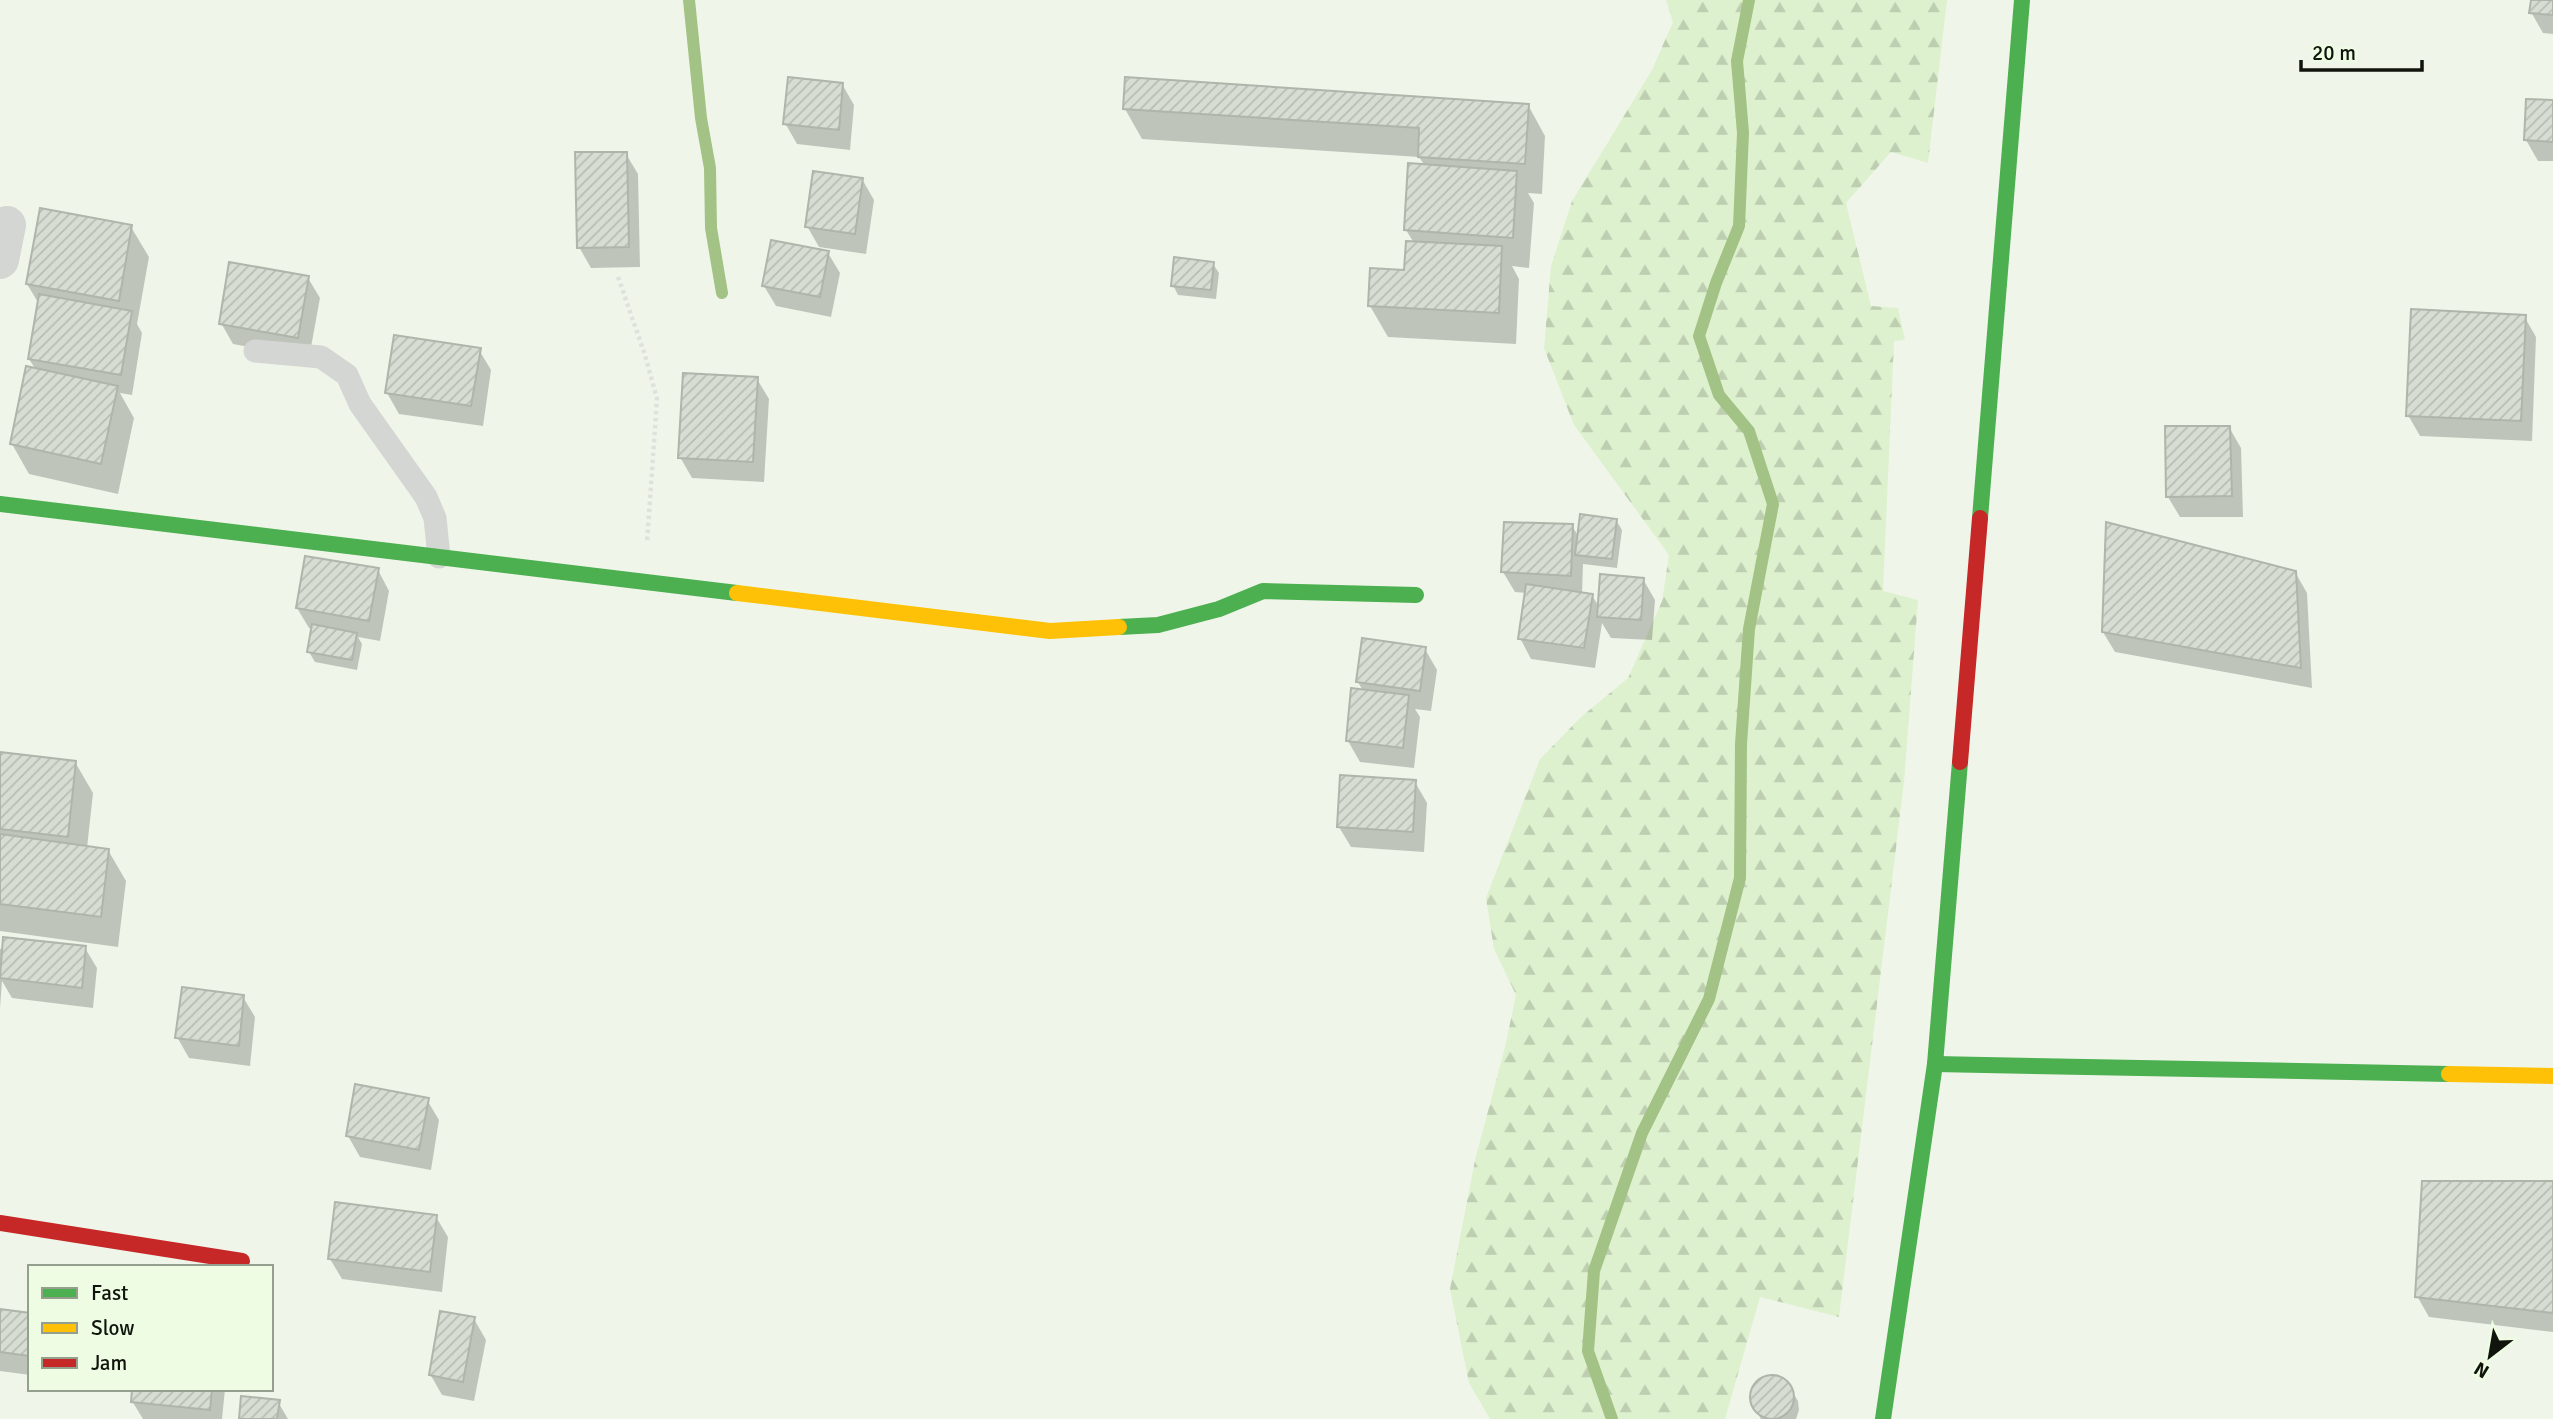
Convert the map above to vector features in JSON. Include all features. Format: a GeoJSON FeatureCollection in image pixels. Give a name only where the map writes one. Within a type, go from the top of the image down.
{"type":"FeatureCollection","features":[{"type":"Feature","properties":{"kind":"street"},"geometry":{"type":"LineString","coordinates":[[1883,1419],[1935,1063],[2022,0]]}},
{"type":"Feature","properties":{"kind":"street"},"geometry":{"type":"LineString","coordinates":[[0,504],[1050,631],[1158,625],[1219,608],[1263,591],[1416,595]]}},
{"type":"Feature","properties":{"kind":"street"},"geometry":{"type":"LineString","coordinates":[[1935,1063],[2553,1076]]}},
{"type":"Feature","properties":{"kind":"street"},"geometry":{"type":"LineString","coordinates":[[0,1223],[242,1261]]}},
{"type":"Feature","properties":{"kind":"lane"},"geometry":{"type":"LineString","coordinates":[[255,351],[321,357],[347,375],[360,404],[426,497],[435,518],[439,557]]}},
{"type":"Feature","properties":{"kind":"path"},"geometry":{"type":"LineString","coordinates":[[618,277],[657,399],[644,582]]}},
{"type":"Feature","properties":{"kind":"green space"},"geometry":{"type":"Polygon","coordinates":[[[1666,0],[1947,0],[1928,163],[1891,152],[1846,203],[1871,306],[1898,308],[1905,340],[1894,341],[1883,591],[1918,600],[1904,782],[1839,1317],[1760,1297],[1725,1419],[1490,1419],[1469,1383],[1450,1289],[1475,1160],[1516,995],[1494,949],[1486,898],[1540,759],[1581,717],[1628,678],[1662,601],[1669,555],[1574,425],[1544,348],[1551,266],[1572,201],[1652,70],[1673,22],[1666,0]]]}},
{"type":"Feature","properties":{"kind":"building"},"geometry":{"type":"Polygon","coordinates":[[[2531,0],[2553,0],[2553,15],[2529,13],[2531,0]]]}},
{"type":"Feature","properties":{"kind":"building"},"geometry":{"type":"Polygon","coordinates":[[[788,77],[843,83],[839,130],[783,124],[788,77]]]}},
{"type":"Feature","properties":{"kind":"building"},"geometry":{"type":"Polygon","coordinates":[[[1125,77],[1529,104],[1525,164],[1418,157],[1419,128],[1123,109],[1125,77]]]}},
{"type":"Feature","properties":{"kind":"building"},"geometry":{"type":"Polygon","coordinates":[[[2526,99],[2553,100],[2553,142],[2524,140],[2526,99]]]}},
{"type":"Feature","properties":{"kind":"building"},"geometry":{"type":"Polygon","coordinates":[[[575,152],[627,152],[629,247],[577,248],[575,152]]]}},
{"type":"Feature","properties":{"kind":"building"},"geometry":{"type":"Polygon","coordinates":[[[1408,163],[1517,171],[1513,238],[1404,230],[1408,163]]]}},
{"type":"Feature","properties":{"kind":"building"},"geometry":{"type":"Polygon","coordinates":[[[813,171],[863,178],[855,234],[805,227],[813,171]]]}},
{"type":"Feature","properties":{"kind":"building"},"geometry":{"type":"Polygon","coordinates":[[[40,208],[132,225],[119,301],[26,284],[40,208]]]}},
{"type":"Feature","properties":{"kind":"building"},"geometry":{"type":"Polygon","coordinates":[[[771,240],[829,251],[820,297],[762,286],[771,240]]]}},
{"type":"Feature","properties":{"kind":"building"},"geometry":{"type":"Polygon","coordinates":[[[1406,241],[1502,246],[1499,313],[1368,306],[1370,268],[1404,270],[1406,241]]]}},
{"type":"Feature","properties":{"kind":"building"},"geometry":{"type":"Polygon","coordinates":[[[1174,257],[1214,262],[1211,290],[1171,286],[1174,257]]]}},
{"type":"Feature","properties":{"kind":"building"},"geometry":{"type":"Polygon","coordinates":[[[229,262],[309,276],[298,338],[219,324],[229,262]]]}},
{"type":"Feature","properties":{"kind":"building"},"geometry":{"type":"Polygon","coordinates":[[[39,294],[132,311],[121,375],[28,359],[39,294]]]}},
{"type":"Feature","properties":{"kind":"building"},"geometry":{"type":"Polygon","coordinates":[[[2411,309],[2526,315],[2521,421],[2406,416],[2411,309]]]}},
{"type":"Feature","properties":{"kind":"building"},"geometry":{"type":"Polygon","coordinates":[[[394,335],[481,348],[471,406],[385,393],[394,335]]]}},
{"type":"Feature","properties":{"kind":"building"},"geometry":{"type":"Polygon","coordinates":[[[26,366],[118,386],[101,464],[10,444],[26,366]]]}},
{"type":"Feature","properties":{"kind":"building"},"geometry":{"type":"Polygon","coordinates":[[[683,373],[758,377],[753,462],[678,458],[683,373]]]}},
{"type":"Feature","properties":{"kind":"building"},"geometry":{"type":"Polygon","coordinates":[[[2165,426],[2230,426],[2232,496],[2166,497],[2165,426]]]}},
{"type":"Feature","properties":{"kind":"building"},"geometry":{"type":"Polygon","coordinates":[[[1580,514],[1617,519],[1612,559],[1575,555],[1580,514]]]}},
{"type":"Feature","properties":{"kind":"building"},"geometry":{"type":"Polygon","coordinates":[[[1504,522],[1573,524],[1571,576],[1501,572],[1504,522]]]}},
{"type":"Feature","properties":{"kind":"building"},"geometry":{"type":"Polygon","coordinates":[[[2106,522],[2296,571],[2301,668],[2102,632],[2106,522]]]}},
{"type":"Feature","properties":{"kind":"building"},"geometry":{"type":"Polygon","coordinates":[[[305,556],[379,568],[369,621],[296,608],[305,556]]]}},
{"type":"Feature","properties":{"kind":"building"},"geometry":{"type":"Polygon","coordinates":[[[1600,574],[1644,578],[1641,620],[1597,617],[1600,574]]]}},
{"type":"Feature","properties":{"kind":"building"},"geometry":{"type":"Polygon","coordinates":[[[1526,584],[1593,594],[1584,648],[1518,639],[1526,584]]]}},
{"type":"Feature","properties":{"kind":"building"},"geometry":{"type":"Polygon","coordinates":[[[312,624],[357,633],[352,660],[307,652],[312,624]]]}},
{"type":"Feature","properties":{"kind":"building"},"geometry":{"type":"Polygon","coordinates":[[[1362,638],[1426,647],[1420,691],[1356,682],[1362,638]]]}},
{"type":"Feature","properties":{"kind":"building"},"geometry":{"type":"Polygon","coordinates":[[[1351,688],[1409,695],[1403,748],[1346,741],[1351,688]]]}},
{"type":"Feature","properties":{"kind":"building"},"geometry":{"type":"Polygon","coordinates":[[[0,752],[76,761],[68,837],[0,829],[0,752]]]}},
{"type":"Feature","properties":{"kind":"building"},"geometry":{"type":"Polygon","coordinates":[[[1340,775],[1416,780],[1413,832],[1337,827],[1340,775]]]}},
{"type":"Feature","properties":{"kind":"building"},"geometry":{"type":"Polygon","coordinates":[[[0,834],[109,849],[101,917],[0,904],[0,834]]]}},
{"type":"Feature","properties":{"kind":"building"},"geometry":{"type":"Polygon","coordinates":[[[3,937],[86,946],[82,988],[0,978],[3,937]]]}},
{"type":"Feature","properties":{"kind":"building"},"geometry":{"type":"Polygon","coordinates":[[[182,987],[244,995],[239,1046],[175,1038],[182,987]]]}},
{"type":"Feature","properties":{"kind":"building"},"geometry":{"type":"Polygon","coordinates":[[[355,1084],[429,1098],[419,1150],[346,1136],[355,1084]]]}},
{"type":"Feature","properties":{"kind":"building"},"geometry":{"type":"Polygon","coordinates":[[[2422,1181],[2553,1181],[2553,1313],[2415,1297],[2422,1181]]]}},
{"type":"Feature","properties":{"kind":"building"},"geometry":{"type":"Polygon","coordinates":[[[335,1202],[437,1215],[430,1272],[328,1259],[335,1202]]]}},
{"type":"Feature","properties":{"kind":"building"},"geometry":{"type":"Polygon","coordinates":[[[0,1309],[28,1313],[28,1356],[0,1352],[0,1309]]]}},
{"type":"Feature","properties":{"kind":"building"},"geometry":{"type":"Polygon","coordinates":[[[440,1311],[475,1317],[463,1382],[429,1375],[440,1311]]]}},
{"type":"Feature","properties":{"kind":"building"},"geometry":{"type":"Polygon","coordinates":[[[1772,1375],[1788,1381],[1794,1397],[1788,1413],[1772,1419],[1756,1413],[1750,1397],[1756,1381],[1772,1375]]]}},
{"type":"Feature","properties":{"kind":"building"},"geometry":{"type":"Polygon","coordinates":[[[132,1391],[212,1391],[210,1410],[131,1402],[132,1391]]]}},
{"type":"Feature","properties":{"kind":"building"},"geometry":{"type":"Polygon","coordinates":[[[241,1396],[280,1400],[277,1419],[239,1419],[241,1396]]]}},
{"type":"Feature","properties":{"kind":"waterway"},"geometry":{"type":"LineString","coordinates":[[689,0],[701,118],[710,168],[711,228],[722,293]]}},
{"type":"Feature","properties":{"kind":"waterway"},"geometry":{"type":"LineString","coordinates":[[1612,1419],[1588,1351],[1594,1271],[1642,1133],[1709,999],[1740,878],[1741,744],[1749,629],[1773,504],[1749,431],[1719,395],[1699,336],[1716,283],[1739,226],[1743,133],[1737,61],[1749,0]]}},
{"type":"Feature","properties":{"kind":"traffic: fast"},"geometry":{"type":"LineString","coordinates":[[1980,518],[2022,0]]}},
{"type":"Feature","properties":{"kind":"traffic: fast"},"geometry":{"type":"LineString","coordinates":[[0,504],[737,593]]}},
{"type":"Feature","properties":{"kind":"traffic: fast"},"geometry":{"type":"LineString","coordinates":[[1119,627],[1158,625],[1219,609],[1263,591],[1416,595]]}},
{"type":"Feature","properties":{"kind":"traffic: fast"},"geometry":{"type":"LineString","coordinates":[[1883,1419],[1935,1064],[1960,762]]}},
{"type":"Feature","properties":{"kind":"traffic: fast"},"geometry":{"type":"LineString","coordinates":[[1935,1064],[2449,1074]]}},
{"type":"Feature","properties":{"kind":"traffic: slow"},"geometry":{"type":"LineString","coordinates":[[737,593],[1050,631],[1119,627]]}},
{"type":"Feature","properties":{"kind":"traffic: slow"},"geometry":{"type":"LineString","coordinates":[[2449,1074],[2553,1076]]}},
{"type":"Feature","properties":{"kind":"traffic: jam"},"geometry":{"type":"LineString","coordinates":[[1960,762],[1980,518]]}},
{"type":"Feature","properties":{"kind":"traffic: jam"},"geometry":{"type":"LineString","coordinates":[[0,1223],[242,1261]]}}]}
